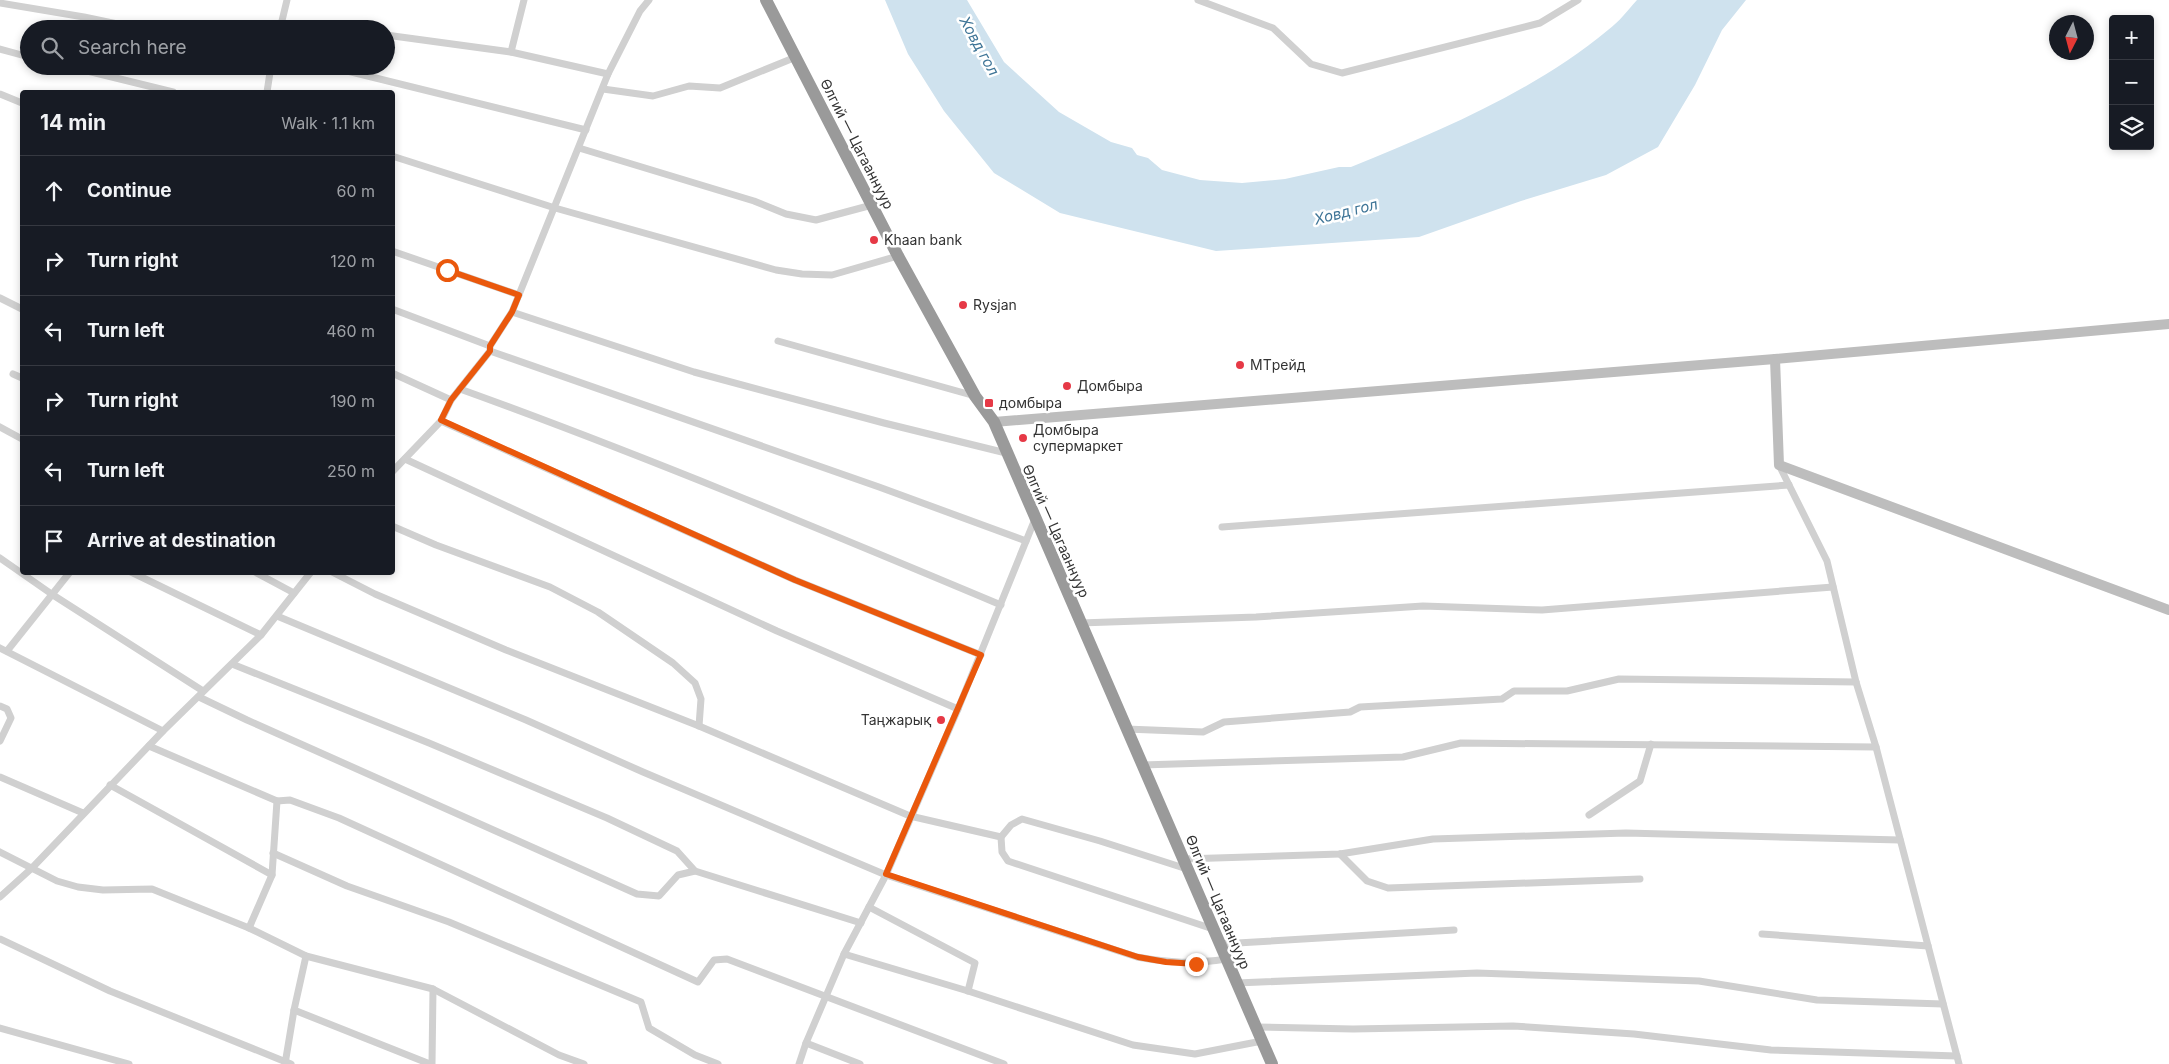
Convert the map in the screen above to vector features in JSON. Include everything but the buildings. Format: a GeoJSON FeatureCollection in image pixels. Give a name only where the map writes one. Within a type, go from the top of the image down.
{"type":"FeatureCollection","features":[{"type":"Feature","properties":{"kind":"highway","name":"Өлгий — Цагааннуур"},"geometry":{"type":"LineString","coordinates":[[766,0],[898,256],[975,396],[994,422],[1272,1064]]}},
{"type":"Feature","properties":{"kind":"street"},"geometry":{"type":"LineString","coordinates":[[282,20],[287,0]]}},
{"type":"Feature","properties":{"kind":"street"},"geometry":{"type":"LineString","coordinates":[[511,52],[524,0]]}},
{"type":"Feature","properties":{"kind":"street"},"geometry":{"type":"LineString","coordinates":[[395,469],[441,420],[451,400],[490,348],[512,312],[608,74],[640,11],[649,0]]}},
{"type":"Feature","properties":{"kind":"street"},"geometry":{"type":"LineString","coordinates":[[1198,0],[1273,28],[1311,64],[1342,73],[1540,24],[1578,0]]}},
{"type":"Feature","properties":{"kind":"street"},"geometry":{"type":"LineString","coordinates":[[0,3],[98,20]]}},
{"type":"Feature","properties":{"kind":"street"},"geometry":{"type":"LineString","coordinates":[[395,36],[511,52],[608,74]]}},
{"type":"Feature","properties":{"kind":"street"},"geometry":{"type":"LineString","coordinates":[[0,49],[20,54]]}},
{"type":"Feature","properties":{"kind":"street"},"geometry":{"type":"LineString","coordinates":[[603,88],[653,96],[689,86],[720,88],[796,56]]}},
{"type":"Feature","properties":{"kind":"street"},"geometry":{"type":"LineString","coordinates":[[104,75],[165,90]]}},
{"type":"Feature","properties":{"kind":"street"},"geometry":{"type":"LineString","coordinates":[[267,90],[270,75]]}},
{"type":"Feature","properties":{"kind":"street"},"geometry":{"type":"LineString","coordinates":[[363,75],[586,130]]}},
{"type":"Feature","properties":{"kind":"street"},"geometry":{"type":"LineString","coordinates":[[0,94],[20,102]]}},
{"type":"Feature","properties":{"kind":"street"},"geometry":{"type":"LineString","coordinates":[[579,148],[754,201],[786,214],[816,220],[872,205]]}},
{"type":"Feature","properties":{"kind":"street"},"geometry":{"type":"LineString","coordinates":[[395,157],[555,208],[776,270],[802,274],[832,275],[898,256]]}},
{"type":"Feature","properties":{"kind":"street"},"geometry":{"type":"LineString","coordinates":[[395,252],[519,295]]}},
{"type":"Feature","properties":{"kind":"street"},"geometry":{"type":"LineString","coordinates":[[0,298],[20,308]]}},
{"type":"Feature","properties":{"kind":"street"},"geometry":{"type":"LineString","coordinates":[[395,310],[490,348],[1026,541]]}},
{"type":"Feature","properties":{"kind":"street"},"geometry":{"type":"LineString","coordinates":[[512,312],[694,372],[884,423],[1006,453]]}},
{"type":"Feature","properties":{"kind":"street"},"geometry":{"type":"LineString","coordinates":[[994,422],[2169,324]]}},
{"type":"Feature","properties":{"kind":"street"},"geometry":{"type":"LineString","coordinates":[[778,342],[975,396]]}},
{"type":"Feature","properties":{"kind":"street"},"geometry":{"type":"LineString","coordinates":[[1256,1027],[1353,1029],[1512,1026],[1634,1034],[1771,1050],[1958,1060],[1876,747],[1856,682],[1827,561],[1779,465],[1775,358]]}},
{"type":"Feature","properties":{"kind":"street"},"geometry":{"type":"LineString","coordinates":[[13,374],[20,377]]}},
{"type":"Feature","properties":{"kind":"street"},"geometry":{"type":"LineString","coordinates":[[395,374],[451,400]]}},
{"type":"Feature","properties":{"kind":"street"},"geometry":{"type":"LineString","coordinates":[[460,389],[554,423],[740,496],[1001,605]]}},
{"type":"Feature","properties":{"kind":"street"},"geometry":{"type":"LineString","coordinates":[[441,420],[795,580],[981,655]]}},
{"type":"Feature","properties":{"kind":"street"},"geometry":{"type":"LineString","coordinates":[[0,427],[20,438]]}},
{"type":"Feature","properties":{"kind":"street"},"geometry":{"type":"LineString","coordinates":[[405,459],[777,631],[958,709]]}},
{"type":"Feature","properties":{"kind":"street"},"geometry":{"type":"LineString","coordinates":[[1779,465],[2169,610]]}},
{"type":"Feature","properties":{"kind":"street"},"geometry":{"type":"LineString","coordinates":[[1222,527],[1789,485]]}},
{"type":"Feature","properties":{"kind":"street"},"geometry":{"type":"LineString","coordinates":[[798,1064],[844,954],[862,923],[886,874],[958,709],[1035,519]]}},
{"type":"Feature","properties":{"kind":"street"},"geometry":{"type":"LineString","coordinates":[[395,527],[436,545],[550,587],[598,612],[673,663],[695,683],[700,699],[699,726]]}},
{"type":"Feature","properties":{"kind":"street"},"geometry":{"type":"LineString","coordinates":[[0,558],[20,572]]}},
{"type":"Feature","properties":{"kind":"street"},"geometry":{"type":"LineString","coordinates":[[24,575],[201,694],[247,720],[637,894],[659,896],[678,875],[695,871],[862,923]]}},
{"type":"Feature","properties":{"kind":"street"},"geometry":{"type":"LineString","coordinates":[[68,575],[53,596],[3,650],[163,731]]}},
{"type":"Feature","properties":{"kind":"street"},"geometry":{"type":"LineString","coordinates":[[137,575],[260,635]]}},
{"type":"Feature","properties":{"kind":"street"},"geometry":{"type":"LineString","coordinates":[[261,575],[294,593]]}},
{"type":"Feature","properties":{"kind":"street"},"geometry":{"type":"LineString","coordinates":[[0,898],[32,868],[110,785],[260,635],[309,575]]}},
{"type":"Feature","properties":{"kind":"street"},"geometry":{"type":"LineString","coordinates":[[338,575],[375,594],[506,650],[699,726],[910,816],[1001,838]]}},
{"type":"Feature","properties":{"kind":"street"},"geometry":{"type":"LineString","coordinates":[[1080,623],[1256,617],[1423,606],[1542,610],[1833,587]]}},
{"type":"Feature","properties":{"kind":"street"},"geometry":{"type":"LineString","coordinates":[[277,616],[886,874],[1138,957],[1166,962],[1196,964],[1226,959]]}},
{"type":"Feature","properties":{"kind":"street"},"geometry":{"type":"LineString","coordinates":[[232,664],[429,743],[607,818],[677,851],[695,871]]}},
{"type":"Feature","properties":{"kind":"street"},"geometry":{"type":"LineString","coordinates":[[1126,729],[1203,732],[1224,722],[1350,712],[1360,706],[1502,699],[1514,691],[1567,691],[1619,679],[1856,682]]}},
{"type":"Feature","properties":{"kind":"street"},"geometry":{"type":"LineString","coordinates":[[0,706],[7,709],[11,718],[0,741]]}},
{"type":"Feature","properties":{"kind":"street"},"geometry":{"type":"LineString","coordinates":[[1142,765],[1403,756],[1460,743],[1876,747]]}},
{"type":"Feature","properties":{"kind":"street"},"geometry":{"type":"LineString","coordinates":[[1589,815],[1640,781],[1651,744]]}},
{"type":"Feature","properties":{"kind":"street"},"geometry":{"type":"LineString","coordinates":[[149,746],[277,801],[290,800],[339,818],[698,982],[714,960],[727,959],[1004,1064]]}},
{"type":"Feature","properties":{"kind":"street"},"geometry":{"type":"LineString","coordinates":[[0,777],[83,813]]}},
{"type":"Feature","properties":{"kind":"street"},"geometry":{"type":"LineString","coordinates":[[110,785],[272,874]]}},
{"type":"Feature","properties":{"kind":"street"},"geometry":{"type":"LineString","coordinates":[[250,928],[272,874],[277,801]]}},
{"type":"Feature","properties":{"kind":"street"},"geometry":{"type":"LineString","coordinates":[[1213,929],[1008,861],[1002,852],[1001,838],[1012,826],[1022,819],[1185,864],[1340,854],[1433,839],[1626,833],[1900,840]]}},
{"type":"Feature","properties":{"kind":"street"},"geometry":{"type":"LineString","coordinates":[[0,852],[58,881],[78,887],[103,890],[152,889],[250,928],[306,956],[433,989],[559,1055],[584,1064]]}},
{"type":"Feature","properties":{"kind":"street"},"geometry":{"type":"LineString","coordinates":[[273,853],[347,886],[449,922],[641,1002],[649,1028],[695,1055],[718,1064]]}},
{"type":"Feature","properties":{"kind":"street"},"geometry":{"type":"LineString","coordinates":[[1340,854],[1367,881],[1388,888],[1640,879]]}},
{"type":"Feature","properties":{"kind":"street"},"geometry":{"type":"LineString","coordinates":[[870,907],[975,963],[968,991]]}},
{"type":"Feature","properties":{"kind":"street"},"geometry":{"type":"LineString","coordinates":[[1220,944],[1454,930]]}},
{"type":"Feature","properties":{"kind":"street"},"geometry":{"type":"LineString","coordinates":[[1762,934],[1928,946]]}},
{"type":"Feature","properties":{"kind":"street"},"geometry":{"type":"LineString","coordinates":[[0,939],[110,991],[287,1063],[294,1010],[306,956]]}},
{"type":"Feature","properties":{"kind":"street"},"geometry":{"type":"LineString","coordinates":[[844,954],[968,991],[1133,1045],[1195,1054],[1262,1041]]}},
{"type":"Feature","properties":{"kind":"street"},"geometry":{"type":"LineString","coordinates":[[1236,983],[1477,973],[1699,981],[1817,1000],[1943,1004]]}},
{"type":"Feature","properties":{"kind":"street"},"geometry":{"type":"LineString","coordinates":[[294,1010],[431,1064],[433,989]]}},
{"type":"Feature","properties":{"kind":"street"},"geometry":{"type":"LineString","coordinates":[[0,1028],[129,1064]]}},
{"type":"Feature","properties":{"kind":"street"},"geometry":{"type":"LineString","coordinates":[[806,1043],[860,1064]]}},
{"type":"Feature","properties":{"kind":"water","name":"Ховд гол"},"geometry":{"type":"Polygon","coordinates":[[[885,0],[967,0],[1004,62],[1059,112],[1111,142],[1132,148],[1137,155],[1148,158],[1162,170],[1200,180],[1242,183],[1285,179],[1339,167],[1351,167],[1452,124],[1517,91],[1579,52],[1616,23],[1637,0],[1746,0],[1722,30],[1695,85],[1658,147],[1606,175],[1521,201],[1419,237],[1216,251],[1060,213],[994,173],[944,111],[908,54],[885,0]]]}},
{"type":"Feature","properties":{"kind":"place","name":"Khaan bank"},"geometry":{"type":"Point","coordinates":[874,240]}},
{"type":"Feature","properties":{"kind":"place","name":"Rysjan"},"geometry":{"type":"Point","coordinates":[963,305]}},
{"type":"Feature","properties":{"kind":"place","name":"MTрейд"},"geometry":{"type":"Point","coordinates":[1240,365]}},
{"type":"Feature","properties":{"kind":"place","name":"Домбыра"},"geometry":{"type":"Point","coordinates":[1067,386]}},
{"type":"Feature","properties":{"kind":"place","name":"домбыра"},"geometry":{"type":"Point","coordinates":[989,403]}},
{"type":"Feature","properties":{"kind":"place","name":"Домбыра супермаркет"},"geometry":{"type":"Point","coordinates":[1023,438]}},
{"type":"Feature","properties":{"kind":"place","name":"Таңжарық"},"geometry":{"type":"Point","coordinates":[941,720]}},
{"type":"Feature","properties":{"kind":"route"},"geometry":{"type":"LineString","coordinates":[[447,270],[519,295],[512,312],[490,346],[490,351],[451,400],[441,420],[795,580],[981,655],[886,874],[1138,957],[1166,962],[1196,964]]}}]}
